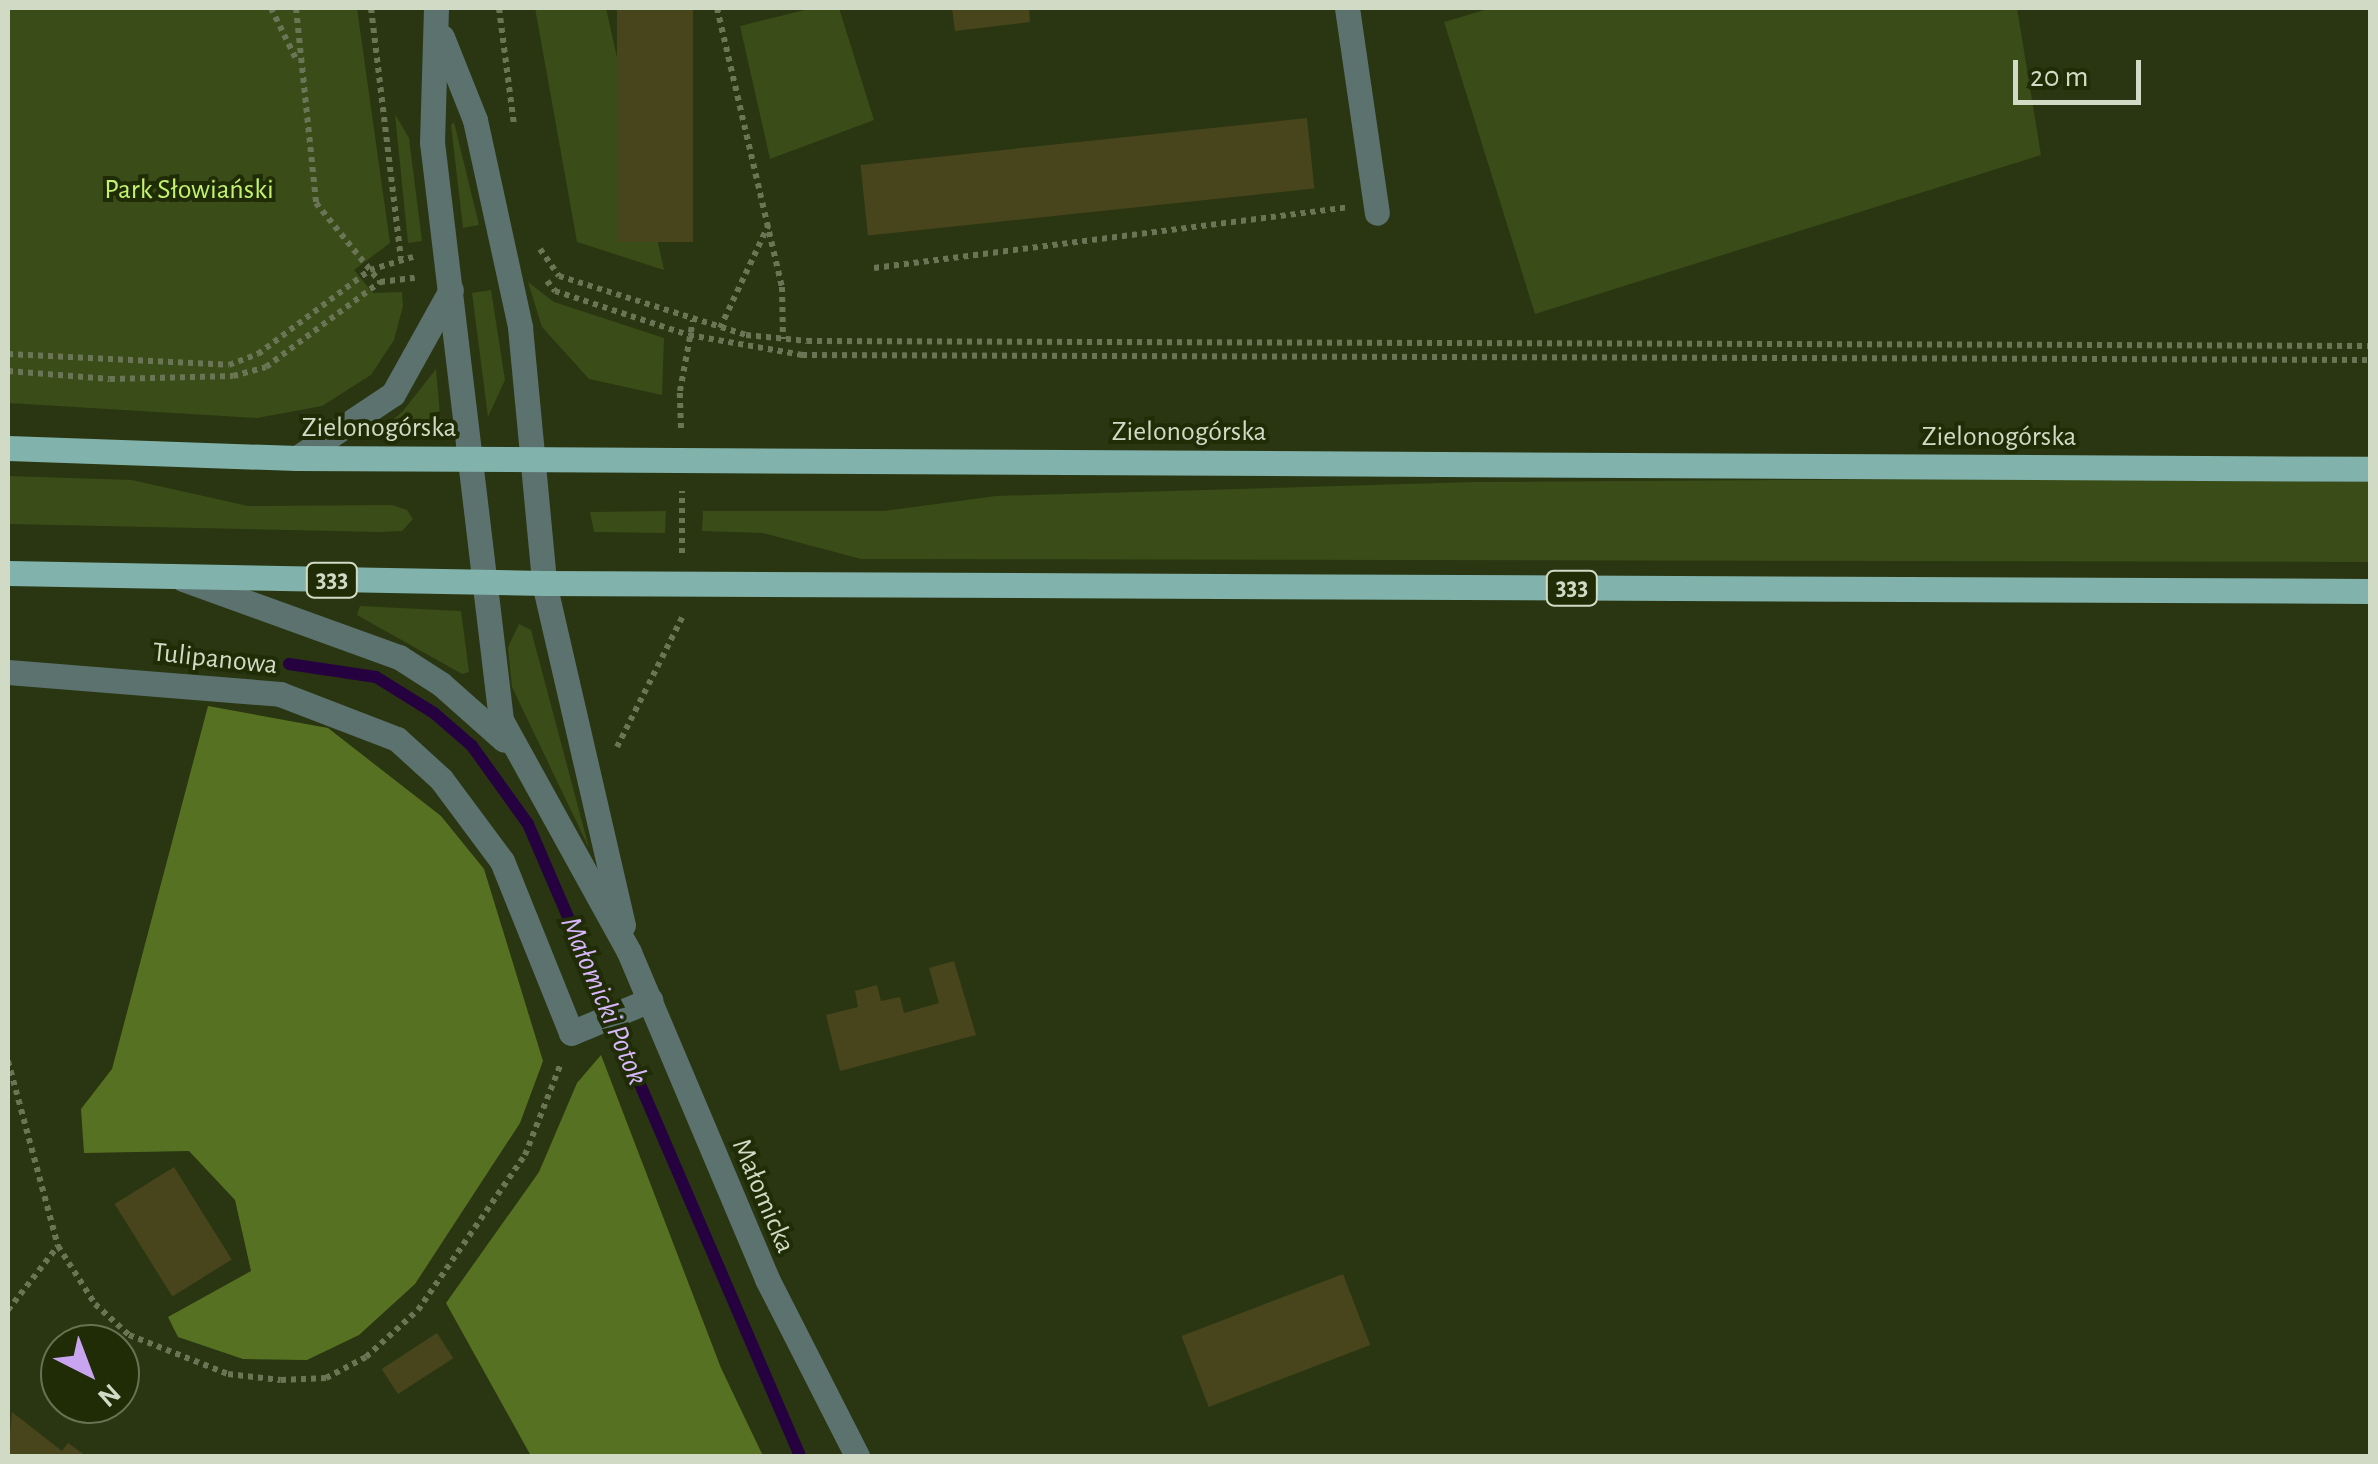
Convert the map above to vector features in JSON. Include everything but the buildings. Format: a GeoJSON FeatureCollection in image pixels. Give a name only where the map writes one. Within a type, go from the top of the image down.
{"type":"FeatureCollection","features":[{"type":"Feature","properties":{"kind":"main road","name":"Zielonogórska"},"geometry":{"type":"LineString","coordinates":[[8,448],[297,458],[536,456],[2370,468]]}},
{"type":"Feature","properties":{"kind":"main road","name":"333"},"geometry":{"type":"LineString","coordinates":[[8,573],[544,583],[2370,591]]}},
{"type":"Feature","properties":{"kind":"street"},"geometry":{"type":"LineString","coordinates":[[1347,8],[1377,209]]}},
{"type":"Feature","properties":{"kind":"street","name":"Małomicka"},"geometry":{"type":"LineString","coordinates":[[437,17],[475,120],[524,345],[544,583],[629,952]]}},
{"type":"Feature","properties":{"kind":"street","name":"Małomicka"},"geometry":{"type":"LineString","coordinates":[[437,17],[431,128],[495,692],[513,749],[629,952],[767,1279],[857,1456]]}},
{"type":"Feature","properties":{"kind":"street"},"geometry":{"type":"LineString","coordinates":[[297,458],[393,394],[450,283]]}},
{"type":"Feature","properties":{"kind":"street"},"geometry":{"type":"LineString","coordinates":[[178,578],[399,657],[448,688],[513,749]]}},
{"type":"Feature","properties":{"kind":"street","name":"Tulipanowa"},"geometry":{"type":"LineString","coordinates":[[8,672],[280,694],[396,739],[441,779],[502,861],[580,1029]]}},
{"type":"Feature","properties":{"kind":"street"},"geometry":{"type":"LineString","coordinates":[[580,1029],[650,1000]]}},
{"type":"Feature","properties":{"kind":"path"},"geometry":{"type":"LineString","coordinates":[[271,8],[298,64]]}},
{"type":"Feature","properties":{"kind":"path"},"geometry":{"type":"LineString","coordinates":[[296,8],[298,64],[316,203],[380,282]]}},
{"type":"Feature","properties":{"kind":"path"},"geometry":{"type":"LineString","coordinates":[[371,8],[401,258]]}},
{"type":"Feature","properties":{"kind":"path"},"geometry":{"type":"LineString","coordinates":[[499,8],[515,132]]}},
{"type":"Feature","properties":{"kind":"path"},"geometry":{"type":"LineString","coordinates":[[717,8],[782,287],[783,339]]}},
{"type":"Feature","properties":{"kind":"path"},"geometry":{"type":"LineString","coordinates":[[874,268],[1377,209]]}},
{"type":"Feature","properties":{"kind":"path"},"geometry":{"type":"LineString","coordinates":[[720,328],[769,225]]}},
{"type":"Feature","properties":{"kind":"path"},"geometry":{"type":"LineString","coordinates":[[534,240],[559,276],[720,328],[783,339],[2370,346]]}},
{"type":"Feature","properties":{"kind":"path"},"geometry":{"type":"LineString","coordinates":[[506,266],[533,262],[554,291],[689,335],[768,353],[2370,360]]}},
{"type":"Feature","properties":{"kind":"path"},"geometry":{"type":"LineString","coordinates":[[8,354],[229,365],[258,354],[370,270]]}},
{"type":"Feature","properties":{"kind":"path"},"geometry":{"type":"LineString","coordinates":[[8,370],[110,379],[233,376],[266,367],[380,282],[450,283]]}},
{"type":"Feature","properties":{"kind":"path"},"geometry":{"type":"LineString","coordinates":[[585,762],[614,752],[683,618],[680,391],[693,320]]}},
{"type":"Feature","properties":{"kind":"path"},"geometry":{"type":"LineString","coordinates":[[8,1061],[58,1246],[95,1304],[129,1336],[228,1374],[326,1378],[366,1357],[418,1310],[525,1155],[580,1029]]}},
{"type":"Feature","properties":{"kind":"path"},"geometry":{"type":"LineString","coordinates":[[8,1310],[58,1246]]}},
{"type":"Feature","properties":{"kind":"green space","name":"Park Słowiański"},"geometry":{"type":"Polygon","coordinates":[[[8,8],[357,8],[390,243],[354,270],[373,293],[402,292],[403,306],[394,340],[371,375],[322,406],[257,418],[8,403],[8,8]]]}},
{"type":"Feature","properties":{"kind":"green space"},"geometry":{"type":"Polygon","coordinates":[[[535,8],[606,8],[664,270],[577,242],[535,8]]]}},
{"type":"Feature","properties":{"kind":"green space"},"geometry":{"type":"Polygon","coordinates":[[[813,8],[839,8],[874,120],[770,159],[740,26],[813,8]]]}},
{"type":"Feature","properties":{"kind":"green space"},"geometry":{"type":"Polygon","coordinates":[[[1491,8],[2017,8],[2041,155],[1535,314],[1444,22],[1491,8]]]}},
{"type":"Feature","properties":{"kind":"green space"},"geometry":{"type":"Polygon","coordinates":[[[395,114],[409,138],[422,241],[408,243],[395,114]]]}},
{"type":"Feature","properties":{"kind":"green space"},"geometry":{"type":"Polygon","coordinates":[[[454,122],[479,225],[463,228],[451,125],[454,122]]]}},
{"type":"Feature","properties":{"kind":"green space"},"geometry":{"type":"Polygon","coordinates":[[[528,282],[554,302],[664,338],[662,395],[589,379],[542,327],[528,282]]]}},
{"type":"Feature","properties":{"kind":"green space"},"geometry":{"type":"Polygon","coordinates":[[[491,290],[505,380],[488,417],[472,293],[491,290]]]}},
{"type":"Feature","properties":{"kind":"green space"},"geometry":{"type":"Polygon","coordinates":[[[436,369],[441,426],[385,427],[403,411],[436,369]]]}},
{"type":"Feature","properties":{"kind":"green space"},"geometry":{"type":"Polygon","coordinates":[[[8,476],[132,480],[248,506],[392,505],[407,510],[413,519],[402,531],[379,532],[8,524],[8,476]]]}},
{"type":"Feature","properties":{"kind":"green space"},"geometry":{"type":"Polygon","coordinates":[[[1474,482],[2370,482],[2370,562],[861,559],[763,533],[702,531],[703,511],[884,511],[996,496],[1474,482]]]}},
{"type":"Feature","properties":{"kind":"green space"},"geometry":{"type":"Polygon","coordinates":[[[666,511],[665,533],[594,532],[590,512],[666,511]]]}},
{"type":"Feature","properties":{"kind":"green space"},"geometry":{"type":"Polygon","coordinates":[[[360,606],[461,611],[469,672],[462,674],[357,615],[360,606]]]}},
{"type":"Feature","properties":{"kind":"green space"},"geometry":{"type":"Polygon","coordinates":[[[519,624],[531,630],[589,848],[512,687],[508,647],[519,624]]]}},
{"type":"Feature","properties":{"kind":"green space"},"geometry":{"type":"Polygon","coordinates":[[[208,706],[328,728],[441,816],[484,869],[543,1061],[520,1123],[415,1284],[359,1335],[307,1360],[243,1359],[178,1337],[168,1317],[251,1271],[235,1200],[189,1151],[84,1153],[81,1109],[112,1069],[208,706]]]}},
{"type":"Feature","properties":{"kind":"green space"},"geometry":{"type":"Polygon","coordinates":[[[601,1055],[721,1368],[763,1456],[531,1456],[446,1303],[539,1172],[577,1083],[601,1055]]]}},
{"type":"Feature","properties":{"kind":"waterway","name":"Małomicki Potok"},"geometry":{"type":"LineString","coordinates":[[289,664],[376,677],[434,713],[472,746],[528,824],[800,1456]]}}]}
